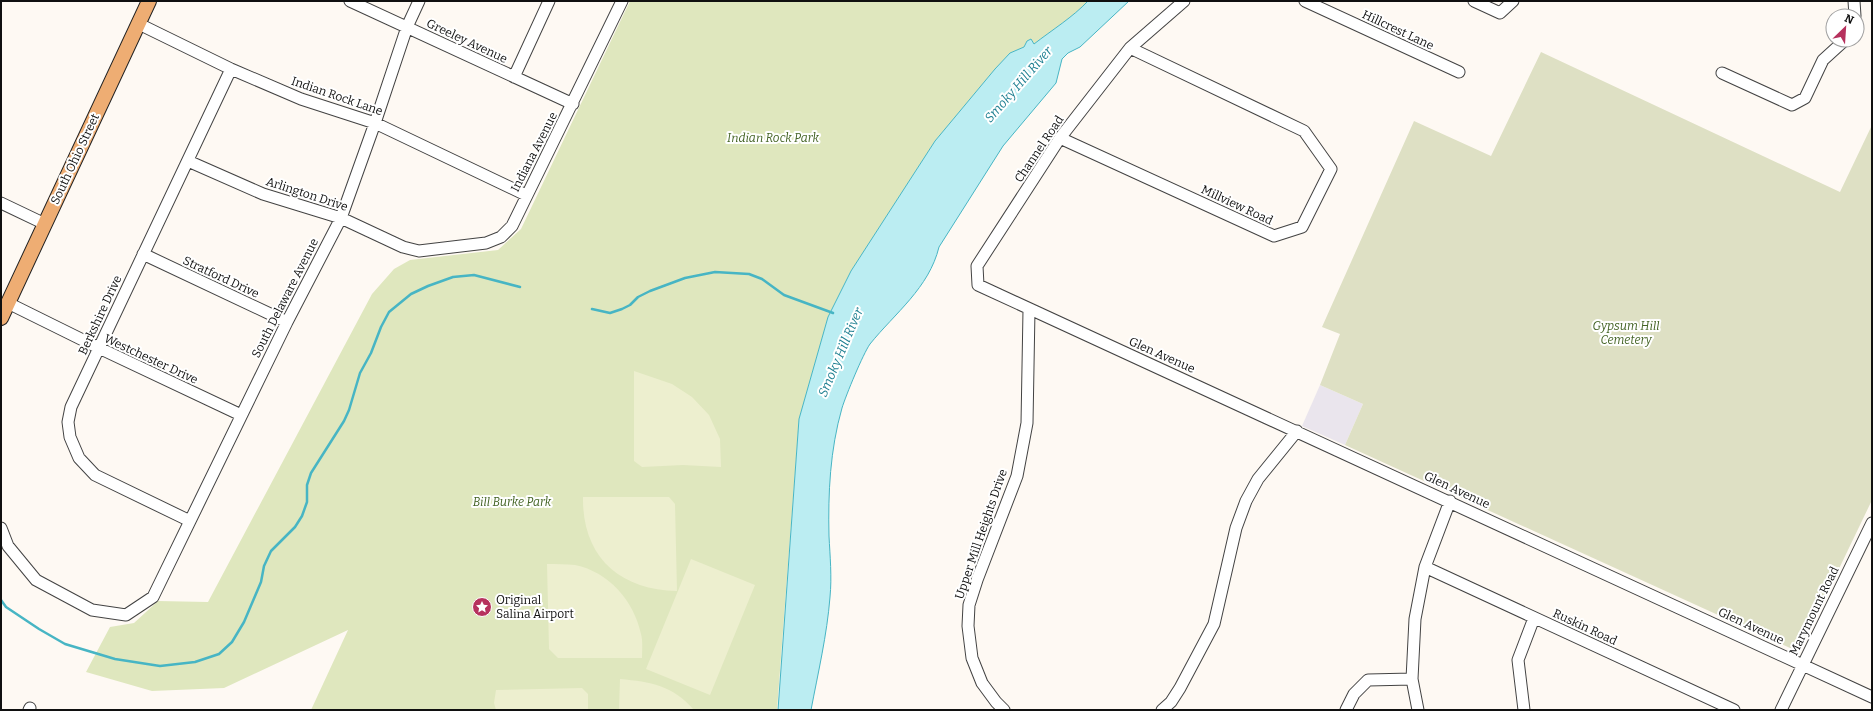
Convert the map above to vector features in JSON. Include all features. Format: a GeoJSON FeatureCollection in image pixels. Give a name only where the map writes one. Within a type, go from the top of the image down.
{"type":"FeatureCollection","features":[{"type":"Feature","properties":{"kind":"main road","name":"South Ohio Street"},"geometry":{"type":"LineString","coordinates":[[1,318],[149,1]]}},
{"type":"Feature","properties":{"kind":"street","name":"Greeley Avenue"},"geometry":{"type":"LineString","coordinates":[[350,1],[573,104]]}},
{"type":"Feature","properties":{"kind":"street","name":"South Delaware Avenue"},"geometry":{"type":"LineString","coordinates":[[1,528],[8,546],[36,580],[92,610],[126,615],[153,597],[241,415],[340,218],[376,123],[407,27],[419,1]]}},
{"type":"Feature","properties":{"kind":"street"},"geometry":{"type":"LineString","coordinates":[[514,77],[549,1]]}},
{"type":"Feature","properties":{"kind":"street","name":"Indiana Avenue"},"geometry":{"type":"LineString","coordinates":[[419,251],[486,242],[501,237],[512,226],[526,195],[573,104],[622,1]]}},
{"type":"Feature","properties":{"kind":"street","name":"Channel Road"},"geometry":{"type":"LineString","coordinates":[[1029,310],[978,285],[977,266],[1060,138],[1130,48],[1184,1]]}},
{"type":"Feature","properties":{"kind":"street","name":"Hillcrest Lane"},"geometry":{"type":"LineString","coordinates":[[1305,1],[1459,72]]}},
{"type":"Feature","properties":{"kind":"street"},"geometry":{"type":"LineString","coordinates":[[1474,1],[1500,13],[1513,1]]}},
{"type":"Feature","properties":{"kind":"street","name":"Indian Rock Lane"},"geometry":{"type":"LineString","coordinates":[[139,24],[231,69],[301,99],[376,123],[526,195]]}},
{"type":"Feature","properties":{"kind":"street","name":"Millview Road"},"geometry":{"type":"LineString","coordinates":[[1060,138],[1274,236],[1302,227],[1331,169],[1304,131],[1130,48]]}},
{"type":"Feature","properties":{"kind":"street"},"geometry":{"type":"LineString","coordinates":[[1722,73],[1792,104],[1805,98],[1823,60],[1836,48]]}},
{"type":"Feature","properties":{"kind":"street","name":"Berkshire Drive"},"geometry":{"type":"LineString","coordinates":[[190,521],[95,475],[78,458],[70,437],[68,422],[71,407],[231,69]]}},
{"type":"Feature","properties":{"kind":"street","name":"Arlington Drive"},"geometry":{"type":"LineString","coordinates":[[188,161],[263,194],[340,218],[403,247],[419,251]]}},
{"type":"Feature","properties":{"kind":"street"},"geometry":{"type":"LineString","coordinates":[[1,203],[45,224]]}},
{"type":"Feature","properties":{"kind":"street","name":"Stratford Drive"},"geometry":{"type":"LineString","coordinates":[[143,254],[287,322]]}},
{"type":"Feature","properties":{"kind":"street","name":"Westchester Drive"},"geometry":{"type":"LineString","coordinates":[[8,303],[241,415]]}},
{"type":"Feature","properties":{"kind":"street","name":"Glen Avenue"},"geometry":{"type":"LineString","coordinates":[[1029,310],[1450,501],[1872,696]]}},
{"type":"Feature","properties":{"kind":"street","name":"Upper Mill Heights Drive"},"geometry":{"type":"LineString","coordinates":[[1004,710],[982,683],[972,658],[968,626],[969,604],[1017,476],[1027,423],[1029,310]]}},
{"type":"Feature","properties":{"kind":"street"},"geometry":{"type":"LineString","coordinates":[[1162,710],[1171,702],[1180,688],[1214,624],[1236,528],[1246,501],[1258,480],[1297,431]]}},
{"type":"Feature","properties":{"kind":"street"},"geometry":{"type":"LineString","coordinates":[[1418,710],[1412,679],[1415,619],[1425,567],[1450,501]]}},
{"type":"Feature","properties":{"kind":"street","name":"Marymount Road"},"geometry":{"type":"LineString","coordinates":[[1781,710],[1802,664],[1872,523]]}},
{"type":"Feature","properties":{"kind":"street","name":"Ruskin Road"},"geometry":{"type":"LineString","coordinates":[[1425,567],[1534,618],[1714,706],[1734,710]]}},
{"type":"Feature","properties":{"kind":"street"},"geometry":{"type":"LineString","coordinates":[[1524,710],[1518,660],[1534,618]]}},
{"type":"Feature","properties":{"kind":"street"},"geometry":{"type":"LineString","coordinates":[[1346,710],[1354,694],[1368,680],[1412,679]]}},
{"type":"Feature","properties":{"kind":"shaded area"},"geometry":{"type":"Polygon","coordinates":[[[1320,385],[1363,404],[1345,445],[1302,426],[1320,385]]]}},
{"type":"Feature","properties":{"kind":"green space","name":"Bill Burke Park"},"geometry":{"type":"Polygon","coordinates":[[[630,1],[1088,1],[1069,18],[1034,44],[1031,39],[1027,41],[1024,47],[1010,53],[935,141],[851,271],[828,317],[799,419],[777,710],[311,710],[348,630],[224,688],[152,691],[86,672],[110,627],[134,623],[158,601],[208,602],[372,294],[394,269],[410,260],[498,250],[521,229],[630,1]]]}},
{"type":"Feature","properties":{"kind":"green space","name":"Gypsum Hill Cemetery"},"geometry":{"type":"Polygon","coordinates":[[[1541,52],[1840,192],[1872,125],[1872,500],[1799,652],[1345,445],[1363,404],[1320,385],[1340,334],[1322,327],[1414,121],[1491,156],[1541,52]]]}},
{"type":"Feature","properties":{"kind":"green space"},"geometry":{"type":"Polygon","coordinates":[[[634,371],[672,384],[692,397],[709,415],[720,439],[721,467],[683,465],[642,467],[634,461],[634,371]]]}},
{"type":"Feature","properties":{"kind":"green space"},"geometry":{"type":"Polygon","coordinates":[[[583,497],[669,497],[675,504],[677,591],[656,589],[638,584],[622,576],[608,566],[597,552],[589,536],[584,518],[583,497]]]}},
{"type":"Feature","properties":{"kind":"green space"},"geometry":{"type":"Polygon","coordinates":[[[691,559],[755,585],[710,695],[646,669],[691,559]]]}},
{"type":"Feature","properties":{"kind":"green space"},"geometry":{"type":"Polygon","coordinates":[[[547,564],[575,565],[599,574],[609,581],[633,610],[641,634],[642,658],[558,658],[549,649],[547,564]]]}},
{"type":"Feature","properties":{"kind":"green space"},"geometry":{"type":"Polygon","coordinates":[[[620,679],[660,686],[678,695],[694,710],[619,710],[620,679]]]}},
{"type":"Feature","properties":{"kind":"green space"},"geometry":{"type":"Polygon","coordinates":[[[582,688],[588,694],[588,710],[496,710],[494,703],[496,690],[582,688]]]}},
{"type":"Feature","properties":{"kind":"water","name":"Smoky Hill River"},"geometry":{"type":"Polygon","coordinates":[[[1088,1],[1129,1],[1080,47],[1068,53],[1062,59],[1056,83],[1003,146],[939,247],[928,275],[910,299],[870,344],[863,356],[842,408],[832,456],[829,504],[831,574],[829,611],[825,640],[811,710],[778,710],[799,419],[828,317],[851,271],[935,141],[1010,53],[1024,47],[1027,41],[1031,39],[1034,44],[1069,18],[1088,1]]]}},
{"type":"Feature","properties":{"kind":"waterway"},"geometry":{"type":"LineString","coordinates":[[592,309],[610,313],[630,305],[638,297],[650,291],[685,278],[715,272],[749,274],[762,279],[784,295],[833,313]]}},
{"type":"Feature","properties":{"kind":"waterway"},"geometry":{"type":"LineString","coordinates":[[1,600],[6,607],[65,644],[115,659],[160,666],[195,662],[219,654],[232,642],[244,622],[261,582],[264,566],[271,551],[295,527],[302,516],[307,502],[307,485],[311,473],[344,421],[349,410],[360,373],[371,353],[381,327],[389,312],[411,294],[453,277],[474,275],[520,287]]}},
{"type":"Feature","properties":{"kind":"place","name":"Original Salina Airport"},"geometry":{"type":"Point","coordinates":[482,607]}},
{"type":"Feature","properties":{"kind":"park label","name":"Indian Rock Park"},"geometry":{"type":"Point","coordinates":[773,138]}}]}
